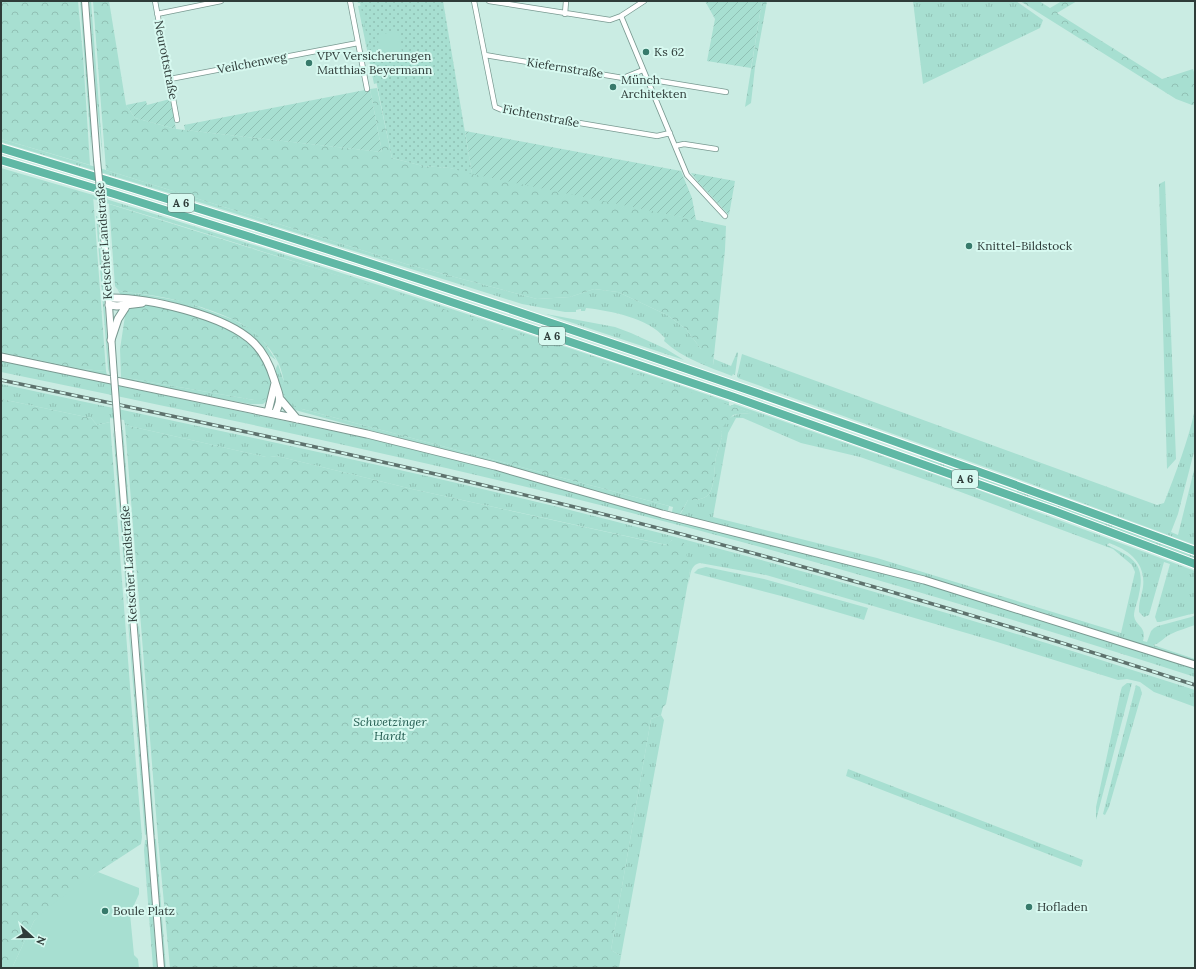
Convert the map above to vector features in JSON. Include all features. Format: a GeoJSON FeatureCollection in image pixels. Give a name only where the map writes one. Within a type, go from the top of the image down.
{"type":"FeatureCollection","features":[{"type":"Feature","properties":{"kind":"highway","name":"A 6"},"geometry":{"type":"LineString","coordinates":[[1,148],[360,260],[508,308],[973,469],[1195,551]]}},
{"type":"Feature","properties":{"kind":"highway","name":"A 6"},"geometry":{"type":"LineString","coordinates":[[1,160],[121,196],[374,276],[732,396],[1012,496],[1195,564]]}},
{"type":"Feature","properties":{"kind":"main road"},"geometry":{"type":"LineString","coordinates":[[108,301],[140,300],[183,309],[220,322],[239,332],[253,342],[261,351],[269,366],[280,400],[298,419]]}},
{"type":"Feature","properties":{"kind":"main road"},"geometry":{"type":"LineString","coordinates":[[108,301],[117,306],[150,302]]}},
{"type":"Feature","properties":{"kind":"main road"},"geometry":{"type":"LineString","coordinates":[[111,340],[118,319],[127,305]]}},
{"type":"Feature","properties":{"kind":"main road"},"geometry":{"type":"LineString","coordinates":[[1,357],[91,377],[271,413],[445,453],[662,514],[893,571],[962,591],[1195,665]]}},
{"type":"Feature","properties":{"kind":"main road"},"geometry":{"type":"LineString","coordinates":[[271,413],[275,383]]}},
{"type":"Feature","properties":{"kind":"main road"},"geometry":{"type":"LineString","coordinates":[[271,413],[280,400]]}},
{"type":"Feature","properties":{"kind":"street","name":"Ketscher Landstraße"},"geometry":{"type":"LineString","coordinates":[[85,1],[160,968]]}},
{"type":"Feature","properties":{"kind":"street","name":"Neurottstraße"},"geometry":{"type":"LineString","coordinates":[[155,1],[177,120]]}},
{"type":"Feature","properties":{"kind":"street"},"geometry":{"type":"LineString","coordinates":[[157,14],[219,1]]}},
{"type":"Feature","properties":{"kind":"street"},"geometry":{"type":"LineString","coordinates":[[350,1],[368,89]]}},
{"type":"Feature","properties":{"kind":"street","name":"Fichtenstraße"},"geometry":{"type":"LineString","coordinates":[[474,1],[495,107],[657,136],[670,133]]}},
{"type":"Feature","properties":{"kind":"street"},"geometry":{"type":"LineString","coordinates":[[489,1],[610,20],[622,16],[642,2]]}},
{"type":"Feature","properties":{"kind":"street"},"geometry":{"type":"LineString","coordinates":[[565,14],[566,1]]}},
{"type":"Feature","properties":{"kind":"street"},"geometry":{"type":"LineString","coordinates":[[622,16],[687,175],[725,216]]}},
{"type":"Feature","properties":{"kind":"street","name":"Veilchenweg"},"geometry":{"type":"LineString","coordinates":[[170,79],[358,43]]}},
{"type":"Feature","properties":{"kind":"street","name":"Kiefernstraße"},"geometry":{"type":"LineString","coordinates":[[485,55],[623,78],[643,70]]}},
{"type":"Feature","properties":{"kind":"street"},"geometry":{"type":"LineString","coordinates":[[647,79],[726,92]]}},
{"type":"Feature","properties":{"kind":"street"},"geometry":{"type":"LineString","coordinates":[[675,146],[684,144],[716,149]]}},
{"type":"Feature","properties":{"kind":"green space"},"geometry":{"type":"Polygon","coordinates":[[[1,1],[78,1],[90,165],[1,139],[1,1]]]}},
{"type":"Feature","properties":{"kind":"green space"},"geometry":{"type":"Polygon","coordinates":[[[80,1],[82,1],[91,121],[91,147],[80,1]]]}},
{"type":"Feature","properties":{"kind":"green space"},"geometry":{"type":"Polygon","coordinates":[[[89,1],[91,1],[103,159],[97,105],[89,1]]]}},
{"type":"Feature","properties":{"kind":"green space"},"geometry":{"type":"Polygon","coordinates":[[[93,1],[109,1],[126,105],[135,118],[176,129],[382,152],[370,89],[377,88],[392,158],[423,166],[450,168],[726,226],[725,250],[713,365],[702,361],[701,349],[686,329],[667,315],[618,292],[594,289],[570,297],[537,299],[406,264],[106,170],[93,1]]]}},
{"type":"Feature","properties":{"kind":"green space"},"geometry":{"type":"Polygon","coordinates":[[[357,1],[443,1],[472,174],[450,168],[423,166],[392,158],[360,3],[357,1]]]}},
{"type":"Feature","properties":{"kind":"green space"},"geometry":{"type":"Polygon","coordinates":[[[705,1],[762,1],[751,68],[707,61],[715,19],[705,1]]]}},
{"type":"Feature","properties":{"kind":"green space"},"geometry":{"type":"Polygon","coordinates":[[[762,1],[767,1],[755,67],[751,103],[745,107],[762,1]]]}},
{"type":"Feature","properties":{"kind":"green space"},"geometry":{"type":"Polygon","coordinates":[[[913,1],[1016,1],[1043,20],[1040,28],[923,84],[913,1]]]}},
{"type":"Feature","properties":{"kind":"green space"},"geometry":{"type":"Polygon","coordinates":[[[1020,1],[1039,1],[1050,8],[1062,1],[1077,1],[1057,13],[1162,79],[1193,69],[1195,75],[1195,104],[1192,105],[1176,99],[1020,1]]]}},
{"type":"Feature","properties":{"kind":"green space"},"geometry":{"type":"Polygon","coordinates":[[[364,5],[377,83],[374,84],[358,6],[364,5]]]}},
{"type":"Feature","properties":{"kind":"green space"},"geometry":{"type":"Polygon","coordinates":[[[398,31],[403,57],[382,61],[377,35],[398,31]]]}},
{"type":"Feature","properties":{"kind":"green space"},"geometry":{"type":"Polygon","coordinates":[[[370,89],[382,152],[185,130],[184,125],[370,89]]]}},
{"type":"Feature","properties":{"kind":"green space"},"geometry":{"type":"Polygon","coordinates":[[[170,99],[176,129],[135,118],[126,105],[146,101],[147,105],[170,99]]]}},
{"type":"Feature","properties":{"kind":"green space"},"geometry":{"type":"Polygon","coordinates":[[[465,131],[681,171],[692,198],[696,220],[472,174],[465,131]]]}},
{"type":"Feature","properties":{"kind":"green space"},"geometry":{"type":"Polygon","coordinates":[[[1,139],[106,170],[406,264],[537,299],[570,297],[594,289],[618,292],[667,315],[686,329],[713,365],[714,359],[731,366],[737,352],[735,375],[733,374],[732,376],[687,357],[664,341],[665,338],[658,331],[649,325],[629,317],[607,311],[586,308],[585,311],[581,311],[581,309],[576,310],[576,312],[565,312],[522,304],[202,203],[1,142],[1,139]]]}},
{"type":"Feature","properties":{"kind":"green space"},"geometry":{"type":"Polygon","coordinates":[[[1,168],[93,195],[106,371],[81,369],[1,352],[1,168]]]}},
{"type":"Feature","properties":{"kind":"green space"},"geometry":{"type":"Polygon","coordinates":[[[691,173],[735,181],[729,215],[699,183],[691,173]]]}},
{"type":"Feature","properties":{"kind":"green space"},"geometry":{"type":"Polygon","coordinates":[[[1165,181],[1176,459],[1167,469],[1159,184],[1165,181]]]}},
{"type":"Feature","properties":{"kind":"green space"},"geometry":{"type":"Polygon","coordinates":[[[93,195],[332,270],[491,322],[729,402],[729,406],[333,274],[93,199],[93,195]]]}},
{"type":"Feature","properties":{"kind":"green space"},"geometry":{"type":"Polygon","coordinates":[[[109,204],[411,298],[752,413],[733,415],[720,430],[722,432],[721,439],[716,457],[711,490],[705,497],[688,500],[680,514],[672,512],[673,507],[302,409],[295,406],[291,401],[280,367],[274,355],[254,332],[241,323],[223,315],[190,304],[139,293],[128,293],[117,289],[115,286],[109,204]]]}},
{"type":"Feature","properties":{"kind":"green space"},"geometry":{"type":"Polygon","coordinates":[[[96,216],[98,220],[110,375],[108,369],[96,216]]]}},
{"type":"Feature","properties":{"kind":"green space"},"geometry":{"type":"Polygon","coordinates":[[[115,286],[118,290],[123,292],[186,302],[234,320],[249,328],[262,339],[276,360],[269,355],[256,339],[246,331],[223,319],[160,299],[121,295],[115,286]]]}},
{"type":"Feature","properties":{"kind":"green space"},"geometry":{"type":"Polygon","coordinates":[[[146,305],[186,313],[208,321],[230,331],[249,344],[263,359],[270,377],[268,398],[259,401],[121,377],[120,349],[125,316],[124,313],[133,307],[146,305]]]}},
{"type":"Feature","properties":{"kind":"green space"},"geometry":{"type":"Polygon","coordinates":[[[546,314],[615,327],[666,349],[684,360],[546,314]]]}},
{"type":"Feature","properties":{"kind":"green space"},"geometry":{"type":"Polygon","coordinates":[[[1,352],[81,369],[106,371],[107,375],[98,373],[97,375],[1,354],[1,352]]]}},
{"type":"Feature","properties":{"kind":"green space"},"geometry":{"type":"Polygon","coordinates":[[[742,354],[1157,505],[1164,503],[1185,445],[1195,409],[1195,448],[1178,514],[1171,532],[1178,535],[1195,466],[1195,545],[1010,476],[738,378],[737,376],[742,354]]]}},
{"type":"Feature","properties":{"kind":"green space"},"geometry":{"type":"Polygon","coordinates":[[[1,361],[418,449],[926,584],[1195,668],[1195,677],[960,604],[802,558],[723,537],[564,496],[424,463],[212,416],[1,372],[1,361]]]}},
{"type":"Feature","properties":{"kind":"green space"},"geometry":{"type":"Polygon","coordinates":[[[278,364],[283,379],[302,409],[669,506],[668,511],[659,510],[501,464],[295,410],[289,406],[282,392],[276,372],[278,364]]]}},
{"type":"Feature","properties":{"kind":"green space"},"geometry":{"type":"Polygon","coordinates":[[[121,377],[254,400],[269,399],[263,404],[250,404],[131,382],[121,377]]]}},
{"type":"Feature","properties":{"kind":"green space"},"geometry":{"type":"Polygon","coordinates":[[[1,384],[419,474],[558,507],[718,548],[958,616],[1195,690],[1195,707],[1154,692],[1140,682],[1127,679],[1118,680],[994,641],[766,575],[700,563],[696,564],[692,569],[688,585],[690,571],[672,540],[667,545],[412,489],[277,456],[266,457],[125,425],[124,420],[110,418],[110,422],[97,425],[91,418],[1,399],[1,384]]]}},
{"type":"Feature","properties":{"kind":"green space"},"geometry":{"type":"Polygon","coordinates":[[[1,399],[91,418],[97,425],[110,422],[142,837],[141,844],[98,872],[34,921],[12,968],[1,968],[1,399]]]}},
{"type":"Feature","properties":{"kind":"green space"},"geometry":{"type":"Polygon","coordinates":[[[734,404],[973,488],[1195,571],[1195,613],[1157,622],[1155,617],[1170,564],[1164,562],[1149,615],[1144,617],[1139,612],[1143,579],[1139,564],[1123,549],[1109,543],[1107,545],[1124,553],[1135,562],[1139,568],[1141,583],[1134,616],[1135,620],[1144,632],[1143,641],[1147,642],[1151,631],[1158,626],[1195,616],[1195,625],[1171,634],[1153,645],[1195,659],[1195,662],[1098,630],[934,580],[680,515],[688,500],[705,497],[711,491],[716,457],[722,435],[722,432],[719,430],[733,416],[751,413],[731,406],[734,404]],[[736,418],[728,433],[713,517],[877,558],[1121,633],[1135,572],[1132,565],[1113,549],[958,491],[860,457],[801,443],[743,418],[736,418]]]}},
{"type":"Feature","properties":{"kind":"green space","name":"Schwetzinger Hardt"},"geometry":{"type":"Polygon","coordinates":[[[125,425],[266,457],[277,456],[412,489],[666,545],[672,540],[684,543],[690,571],[666,704],[663,707],[661,715],[651,719],[611,950],[621,956],[619,968],[170,968],[158,839],[125,425]]]}},
{"type":"Feature","properties":{"kind":"green space"},"geometry":{"type":"Polygon","coordinates":[[[113,429],[116,446],[127,603],[113,429]]]}},
{"type":"Feature","properties":{"kind":"green space"},"geometry":{"type":"Polygon","coordinates":[[[123,430],[137,609],[134,589],[123,430]]]}},
{"type":"Feature","properties":{"kind":"green space"},"geometry":{"type":"Polygon","coordinates":[[[921,455],[1195,556],[1195,560],[920,458],[921,455]]]}},
{"type":"Feature","properties":{"kind":"green space"},"geometry":{"type":"Polygon","coordinates":[[[706,567],[764,579],[868,608],[864,620],[789,598],[694,573],[698,569],[706,567]]]}},
{"type":"Feature","properties":{"kind":"green space"},"geometry":{"type":"Polygon","coordinates":[[[128,621],[147,834],[145,835],[128,621]]]}},
{"type":"Feature","properties":{"kind":"green space"},"geometry":{"type":"Polygon","coordinates":[[[139,625],[155,835],[153,835],[139,625]]]}},
{"type":"Feature","properties":{"kind":"green space"},"geometry":{"type":"Polygon","coordinates":[[[1127,683],[1132,683],[1096,820],[1096,807],[1121,690],[1127,683]]]}},
{"type":"Feature","properties":{"kind":"green space"},"geometry":{"type":"Polygon","coordinates":[[[1136,685],[1140,687],[1142,693],[1109,807],[1105,815],[1103,814],[1136,685]]]}},
{"type":"Feature","properties":{"kind":"green space"},"geometry":{"type":"Polygon","coordinates":[[[661,715],[664,720],[621,956],[611,950],[651,719],[661,715]]]}},
{"type":"Feature","properties":{"kind":"green space"},"geometry":{"type":"Polygon","coordinates":[[[848,769],[1083,860],[1081,867],[846,776],[848,769]]]}},
{"type":"Feature","properties":{"kind":"green space"},"geometry":{"type":"Polygon","coordinates":[[[154,839],[156,839],[166,968],[164,968],[154,839]]]}},
{"type":"Feature","properties":{"kind":"green space"},"geometry":{"type":"Polygon","coordinates":[[[145,840],[147,840],[157,968],[153,968],[144,850],[145,840]]]}},
{"type":"Feature","properties":{"kind":"green space"},"geometry":{"type":"Polygon","coordinates":[[[98,872],[139,888],[139,894],[130,914],[134,955],[138,959],[139,968],[12,968],[34,921],[55,902],[98,872]]]}},
{"type":"Feature","properties":{"kind":"railway"},"geometry":{"type":"LineString","coordinates":[[1,380],[210,424],[489,486],[638,523],[958,611],[1195,685]]}},
{"type":"Feature","properties":{"kind":"place","name":"Ks 62"},"geometry":{"type":"Point","coordinates":[646,52]}},
{"type":"Feature","properties":{"kind":"place","name":"VPV Versicherungen Matthias Beyermann"},"geometry":{"type":"Point","coordinates":[309,63]}},
{"type":"Feature","properties":{"kind":"place","name":"Münch Architekten"},"geometry":{"type":"Point","coordinates":[613,87]}},
{"type":"Feature","properties":{"kind":"place","name":"Knittel-Bildstock"},"geometry":{"type":"Point","coordinates":[969,246]}},
{"type":"Feature","properties":{"kind":"place","name":"Hofladen"},"geometry":{"type":"Point","coordinates":[1029,907]}},
{"type":"Feature","properties":{"kind":"place","name":"Boule Platz"},"geometry":{"type":"Point","coordinates":[105,911]}}]}
